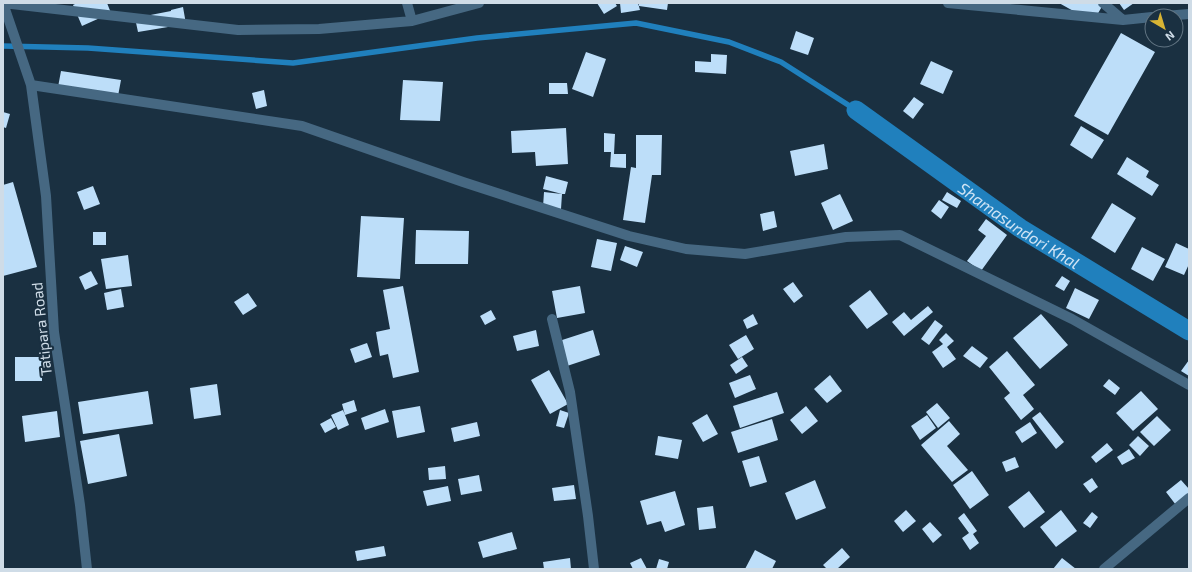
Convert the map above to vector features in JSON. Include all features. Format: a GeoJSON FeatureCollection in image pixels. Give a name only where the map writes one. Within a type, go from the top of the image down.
{"type":"FeatureCollection","features":[{"type":"Feature","properties":{"kind":"street"},"geometry":{"type":"LineString","coordinates":[[407,3],[412,21]]}},
{"type":"Feature","properties":{"kind":"street"},"geometry":{"type":"LineString","coordinates":[[4,5],[238,30],[319,29],[412,21],[479,3]]}},
{"type":"Feature","properties":{"kind":"street"},"geometry":{"type":"LineString","coordinates":[[948,3],[1123,20],[1144,18]]}},
{"type":"Feature","properties":{"kind":"street"},"geometry":{"type":"LineString","coordinates":[[1103,3],[1123,20]]}},
{"type":"Feature","properties":{"kind":"street","name":"Tatipara Road"},"geometry":{"type":"LineString","coordinates":[[4,5],[31,85],[46,196],[54,332],[80,505],[87,569]]}},
{"type":"Feature","properties":{"kind":"street"},"geometry":{"type":"LineString","coordinates":[[31,85],[302,126],[463,182],[621,233],[686,249],[744,254],[846,237],[900,235],[1072,319],[1189,385]]}},
{"type":"Feature","properties":{"kind":"street"},"geometry":{"type":"LineString","coordinates":[[552,319],[570,392],[594,569]]}},
{"type":"Feature","properties":{"kind":"street"},"geometry":{"type":"LineString","coordinates":[[1104,569],[1189,498]]}},
{"type":"Feature","properties":{"kind":"building"},"geometry":{"type":"Polygon","coordinates":[[[77,3],[107,3],[111,13],[82,26],[73,5],[77,3]]]}},
{"type":"Feature","properties":{"kind":"building"},"geometry":{"type":"Polygon","coordinates":[[[597,3],[615,3],[617,6],[604,14],[597,3]]]}},
{"type":"Feature","properties":{"kind":"building"},"geometry":{"type":"Polygon","coordinates":[[[620,3],[638,3],[640,10],[621,13],[620,3]]]}},
{"type":"Feature","properties":{"kind":"building"},"geometry":{"type":"Polygon","coordinates":[[[639,3],[668,3],[667,10],[639,6],[639,3]]]}},
{"type":"Feature","properties":{"kind":"building"},"geometry":{"type":"Polygon","coordinates":[[[1059,3],[1104,3],[1093,22],[1059,3]]]}},
{"type":"Feature","properties":{"kind":"building"},"geometry":{"type":"Polygon","coordinates":[[[1119,3],[1134,3],[1124,10],[1119,3]]]}},
{"type":"Feature","properties":{"kind":"building"},"geometry":{"type":"Polygon","coordinates":[[[183,7],[186,24],[138,32],[135,18],[171,11],[183,7]]]}},
{"type":"Feature","properties":{"kind":"building"},"geometry":{"type":"Polygon","coordinates":[[[796,31],[814,38],[808,55],[790,49],[796,31]]]}},
{"type":"Feature","properties":{"kind":"building"},"geometry":{"type":"Polygon","coordinates":[[[1121,33],[1144,46],[1144,48],[1148,48],[1155,52],[1108,135],[1074,116],[1121,33]]]}},
{"type":"Feature","properties":{"kind":"building"},"geometry":{"type":"Polygon","coordinates":[[[586,52],[606,59],[593,97],[572,89],[586,52]]]}},
{"type":"Feature","properties":{"kind":"building"},"geometry":{"type":"Polygon","coordinates":[[[711,54],[727,55],[726,74],[695,72],[695,61],[711,62],[711,54]]]}},
{"type":"Feature","properties":{"kind":"building"},"geometry":{"type":"Polygon","coordinates":[[[931,61],[953,71],[943,94],[920,84],[931,61]]]}},
{"type":"Feature","properties":{"kind":"building"},"geometry":{"type":"Polygon","coordinates":[[[61,71],[121,80],[118,96],[58,87],[61,71]]]}},
{"type":"Feature","properties":{"kind":"building"},"geometry":{"type":"Polygon","coordinates":[[[403,80],[443,82],[440,121],[400,120],[403,80]]]}},
{"type":"Feature","properties":{"kind":"building"},"geometry":{"type":"Polygon","coordinates":[[[549,83],[567,83],[568,94],[549,94],[549,83]]]}},
{"type":"Feature","properties":{"kind":"building"},"geometry":{"type":"Polygon","coordinates":[[[264,90],[267,106],[256,109],[252,93],[264,90]]]}},
{"type":"Feature","properties":{"kind":"building"},"geometry":{"type":"Polygon","coordinates":[[[914,97],[924,104],[913,119],[903,111],[914,97]]]}},
{"type":"Feature","properties":{"kind":"building"},"geometry":{"type":"Polygon","coordinates":[[[3,112],[10,114],[6,128],[3,127],[3,112]]]}},
{"type":"Feature","properties":{"kind":"building"},"geometry":{"type":"Polygon","coordinates":[[[1081,126],[1104,140],[1092,159],[1070,145],[1081,126]]]}},
{"type":"Feature","properties":{"kind":"building"},"geometry":{"type":"Polygon","coordinates":[[[566,128],[568,164],[536,166],[535,152],[512,153],[511,131],[566,128]]]}},
{"type":"Feature","properties":{"kind":"building"},"geometry":{"type":"Polygon","coordinates":[[[604,133],[615,134],[614,154],[626,154],[626,168],[610,167],[611,152],[604,152],[604,133]]]}},
{"type":"Feature","properties":{"kind":"building"},"geometry":{"type":"Polygon","coordinates":[[[636,135],[662,135],[661,175],[652,175],[645,223],[623,220],[631,167],[636,168],[636,135]]]}},
{"type":"Feature","properties":{"kind":"building"},"geometry":{"type":"Polygon","coordinates":[[[824,144],[828,169],[795,176],[790,151],[824,144]]]}},
{"type":"Feature","properties":{"kind":"building"},"geometry":{"type":"Polygon","coordinates":[[[1127,157],[1149,171],[1146,177],[1159,185],[1152,196],[1117,174],[1127,157]]]}},
{"type":"Feature","properties":{"kind":"building"},"geometry":{"type":"Polygon","coordinates":[[[546,176],[568,182],[565,194],[543,189],[546,176]]]}},
{"type":"Feature","properties":{"kind":"building"},"geometry":{"type":"Polygon","coordinates":[[[13,182],[37,267],[3,276],[3,185],[13,182]]]}},
{"type":"Feature","properties":{"kind":"building"},"geometry":{"type":"Polygon","coordinates":[[[93,186],[100,204],[84,210],[77,192],[93,186]]]}},
{"type":"Feature","properties":{"kind":"building"},"geometry":{"type":"Polygon","coordinates":[[[544,192],[562,194],[561,209],[543,207],[544,192]]]}},
{"type":"Feature","properties":{"kind":"building"},"geometry":{"type":"Polygon","coordinates":[[[947,192],[961,201],[957,208],[942,200],[947,192]]]}},
{"type":"Feature","properties":{"kind":"building"},"geometry":{"type":"Polygon","coordinates":[[[840,194],[853,221],[833,230],[821,203],[840,194]]]}},
{"type":"Feature","properties":{"kind":"building"},"geometry":{"type":"Polygon","coordinates":[[[939,200],[949,207],[941,219],[931,211],[939,200]]]}},
{"type":"Feature","properties":{"kind":"building"},"geometry":{"type":"Polygon","coordinates":[[[1112,203],[1136,218],[1115,253],[1091,238],[1112,203]]]}},
{"type":"Feature","properties":{"kind":"building"},"geometry":{"type":"Polygon","coordinates":[[[774,211],[777,227],[763,231],[760,214],[774,211]]]}},
{"type":"Feature","properties":{"kind":"building"},"geometry":{"type":"Polygon","coordinates":[[[361,216],[404,218],[400,279],[357,277],[361,216]]]}},
{"type":"Feature","properties":{"kind":"building"},"geometry":{"type":"Polygon","coordinates":[[[986,219],[1007,235],[981,271],[967,261],[986,236],[978,230],[986,219]]]}},
{"type":"Feature","properties":{"kind":"building"},"geometry":{"type":"Polygon","coordinates":[[[416,230],[469,231],[468,264],[415,264],[416,230]]]}},
{"type":"Feature","properties":{"kind":"building"},"geometry":{"type":"Polygon","coordinates":[[[93,232],[106,232],[106,245],[93,245],[93,232]]]}},
{"type":"Feature","properties":{"kind":"building"},"geometry":{"type":"Polygon","coordinates":[[[597,239],[617,243],[611,271],[591,267],[597,239]]]}},
{"type":"Feature","properties":{"kind":"building"},"geometry":{"type":"Polygon","coordinates":[[[1176,243],[1189,249],[1189,264],[1184,275],[1165,267],[1176,243]]]}},
{"type":"Feature","properties":{"kind":"building"},"geometry":{"type":"Polygon","coordinates":[[[625,246],[643,252],[637,267],[620,260],[625,246]]]}},
{"type":"Feature","properties":{"kind":"building"},"geometry":{"type":"Polygon","coordinates":[[[1142,247],[1165,259],[1153,281],[1131,269],[1142,247]]]}},
{"type":"Feature","properties":{"kind":"building"},"geometry":{"type":"Polygon","coordinates":[[[128,255],[132,286],[106,289],[101,259],[128,255]]]}},
{"type":"Feature","properties":{"kind":"building"},"geometry":{"type":"Polygon","coordinates":[[[91,271],[98,284],[85,290],[79,277],[91,271]]]}},
{"type":"Feature","properties":{"kind":"building"},"geometry":{"type":"Polygon","coordinates":[[[1062,276],[1070,281],[1064,291],[1055,286],[1062,276]]]}},
{"type":"Feature","properties":{"kind":"building"},"geometry":{"type":"Polygon","coordinates":[[[793,282],[803,296],[794,303],[783,289],[793,282]]]}},
{"type":"Feature","properties":{"kind":"building"},"geometry":{"type":"Polygon","coordinates":[[[403,286],[419,372],[393,378],[388,354],[380,356],[376,332],[390,329],[383,290],[403,286]]]}},
{"type":"Feature","properties":{"kind":"building"},"geometry":{"type":"Polygon","coordinates":[[[580,286],[585,313],[557,318],[552,291],[580,286]]]}},
{"type":"Feature","properties":{"kind":"building"},"geometry":{"type":"Polygon","coordinates":[[[1075,288],[1099,300],[1089,319],[1066,308],[1075,288]]]}},
{"type":"Feature","properties":{"kind":"building"},"geometry":{"type":"Polygon","coordinates":[[[121,289],[124,307],[107,310],[104,293],[121,289]]]}},
{"type":"Feature","properties":{"kind":"building"},"geometry":{"type":"Polygon","coordinates":[[[870,290],[888,314],[867,329],[849,306],[870,290]]]}},
{"type":"Feature","properties":{"kind":"building"},"geometry":{"type":"Polygon","coordinates":[[[248,293],[257,306],[243,315],[234,302],[248,293]]]}},
{"type":"Feature","properties":{"kind":"building"},"geometry":{"type":"Polygon","coordinates":[[[928,306],[933,312],[904,336],[892,322],[904,312],[911,320],[928,306]]]}},
{"type":"Feature","properties":{"kind":"building"},"geometry":{"type":"Polygon","coordinates":[[[491,310],[496,319],[485,325],[480,316],[491,310]]]}},
{"type":"Feature","properties":{"kind":"building"},"geometry":{"type":"Polygon","coordinates":[[[753,314],[758,324],[747,329],[743,320],[753,314]]]}},
{"type":"Feature","properties":{"kind":"building"},"geometry":{"type":"Polygon","coordinates":[[[1041,314],[1068,345],[1040,369],[1013,338],[1041,314]]]}},
{"type":"Feature","properties":{"kind":"building"},"geometry":{"type":"Polygon","coordinates":[[[935,320],[943,326],[929,345],[921,339],[935,320]]]}},
{"type":"Feature","properties":{"kind":"building"},"geometry":{"type":"Polygon","coordinates":[[[536,330],[539,346],[517,351],[513,336],[536,330]]]}},
{"type":"Feature","properties":{"kind":"building"},"geometry":{"type":"Polygon","coordinates":[[[593,330],[600,355],[567,366],[559,341],[593,330]]]}},
{"type":"Feature","properties":{"kind":"building"},"geometry":{"type":"Polygon","coordinates":[[[946,333],[954,341],[947,347],[956,359],[943,368],[932,352],[943,344],[939,340],[946,333]]]}},
{"type":"Feature","properties":{"kind":"building"},"geometry":{"type":"Polygon","coordinates":[[[746,335],[754,349],[738,359],[729,345],[746,335]]]}},
{"type":"Feature","properties":{"kind":"building"},"geometry":{"type":"Polygon","coordinates":[[[367,343],[372,357],[355,363],[350,349],[367,343]]]}},
{"type":"Feature","properties":{"kind":"building"},"geometry":{"type":"Polygon","coordinates":[[[972,346],[988,358],[980,368],[963,356],[972,346]]]}},
{"type":"Feature","properties":{"kind":"building"},"geometry":{"type":"Polygon","coordinates":[[[1007,351],[1035,385],[1023,395],[1034,409],[1021,420],[1004,398],[1010,393],[989,367],[1007,351]]]}},
{"type":"Feature","properties":{"kind":"building"},"geometry":{"type":"Polygon","coordinates":[[[15,357],[42,357],[42,381],[15,381],[15,357]]]}},
{"type":"Feature","properties":{"kind":"building"},"geometry":{"type":"Polygon","coordinates":[[[742,357],[748,366],[736,374],[730,365],[742,357]]]}},
{"type":"Feature","properties":{"kind":"building"},"geometry":{"type":"Polygon","coordinates":[[[1189,360],[1189,376],[1181,371],[1189,360]]]}},
{"type":"Feature","properties":{"kind":"building"},"geometry":{"type":"Polygon","coordinates":[[[549,370],[568,404],[550,414],[531,380],[549,370]]]}},
{"type":"Feature","properties":{"kind":"building"},"geometry":{"type":"Polygon","coordinates":[[[750,375],[756,389],[735,398],[729,383],[750,375]]]}},
{"type":"Feature","properties":{"kind":"building"},"geometry":{"type":"Polygon","coordinates":[[[830,375],[842,391],[827,403],[814,389],[830,375]]]}},
{"type":"Feature","properties":{"kind":"building"},"geometry":{"type":"Polygon","coordinates":[[[1109,379],[1120,388],[1115,395],[1103,386],[1109,379]]]}},
{"type":"Feature","properties":{"kind":"building"},"geometry":{"type":"Polygon","coordinates":[[[217,384],[221,415],[194,419],[190,388],[217,384]]]}},
{"type":"Feature","properties":{"kind":"building"},"geometry":{"type":"Polygon","coordinates":[[[148,391],[153,424],[83,434],[78,402],[148,391]]]}},
{"type":"Feature","properties":{"kind":"building"},"geometry":{"type":"Polygon","coordinates":[[[1141,391],[1158,409],[1133,431],[1116,413],[1141,391]]]}},
{"type":"Feature","properties":{"kind":"building"},"geometry":{"type":"Polygon","coordinates":[[[777,392],[784,413],[740,428],[733,406],[777,392]]]}},
{"type":"Feature","properties":{"kind":"building"},"geometry":{"type":"Polygon","coordinates":[[[354,400],[357,411],[345,415],[342,404],[354,400]]]}},
{"type":"Feature","properties":{"kind":"building"},"geometry":{"type":"Polygon","coordinates":[[[937,403],[950,418],[938,428],[926,412],[937,403]]]}},
{"type":"Feature","properties":{"kind":"building"},"geometry":{"type":"Polygon","coordinates":[[[420,406],[425,432],[397,438],[392,411],[420,406]]]}},
{"type":"Feature","properties":{"kind":"building"},"geometry":{"type":"Polygon","coordinates":[[[806,406],[818,421],[802,434],[790,420],[806,406]]]}},
{"type":"Feature","properties":{"kind":"building"},"geometry":{"type":"Polygon","coordinates":[[[385,409],[389,422],[365,430],[361,418],[385,409]]]}},
{"type":"Feature","properties":{"kind":"building"},"geometry":{"type":"Polygon","coordinates":[[[343,410],[349,425],[338,430],[331,415],[343,410]]]}},
{"type":"Feature","properties":{"kind":"building"},"geometry":{"type":"Polygon","coordinates":[[[560,410],[569,413],[564,428],[556,426],[560,410]]]}},
{"type":"Feature","properties":{"kind":"building"},"geometry":{"type":"Polygon","coordinates":[[[57,411],[60,437],[25,442],[22,416],[57,411]]]}},
{"type":"Feature","properties":{"kind":"building"},"geometry":{"type":"Polygon","coordinates":[[[1040,412],[1064,442],[1056,449],[1032,418],[1040,412]]]}},
{"type":"Feature","properties":{"kind":"building"},"geometry":{"type":"Polygon","coordinates":[[[707,414],[718,434],[703,442],[692,423],[707,414]]]}},
{"type":"Feature","properties":{"kind":"building"},"geometry":{"type":"Polygon","coordinates":[[[927,415],[936,428],[920,440],[911,426],[927,415]]]}},
{"type":"Feature","properties":{"kind":"building"},"geometry":{"type":"Polygon","coordinates":[[[1157,416],[1171,430],[1154,446],[1140,432],[1157,416]]]}},
{"type":"Feature","properties":{"kind":"building"},"geometry":{"type":"Polygon","coordinates":[[[331,418],[336,427],[325,433],[320,424],[331,418]]]}},
{"type":"Feature","properties":{"kind":"building"},"geometry":{"type":"Polygon","coordinates":[[[772,419],[778,440],[738,453],[731,432],[772,419]]]}},
{"type":"Feature","properties":{"kind":"building"},"geometry":{"type":"Polygon","coordinates":[[[949,421],[960,434],[947,446],[968,470],[952,482],[921,445],[949,421]]]}},
{"type":"Feature","properties":{"kind":"building"},"geometry":{"type":"Polygon","coordinates":[[[477,422],[480,436],[454,442],[451,428],[477,422]]]}},
{"type":"Feature","properties":{"kind":"building"},"geometry":{"type":"Polygon","coordinates":[[[1030,422],[1037,433],[1022,443],[1015,432],[1030,422]]]}},
{"type":"Feature","properties":{"kind":"building"},"geometry":{"type":"Polygon","coordinates":[[[119,434],[127,476],[88,484],[80,441],[119,434]]]}},
{"type":"Feature","properties":{"kind":"building"},"geometry":{"type":"Polygon","coordinates":[[[658,436],[682,440],[678,459],[655,455],[658,436]]]}},
{"type":"Feature","properties":{"kind":"building"},"geometry":{"type":"Polygon","coordinates":[[[1138,436],[1149,446],[1140,456],[1129,445],[1138,436]]]}},
{"type":"Feature","properties":{"kind":"building"},"geometry":{"type":"Polygon","coordinates":[[[1107,443],[1113,450],[1096,463],[1091,457],[1107,443]]]}},
{"type":"Feature","properties":{"kind":"building"},"geometry":{"type":"Polygon","coordinates":[[[1129,449],[1135,458],[1122,465],[1117,457],[1129,449]]]}},
{"type":"Feature","properties":{"kind":"building"},"geometry":{"type":"Polygon","coordinates":[[[759,456],[767,482],[750,487],[742,461],[759,456]]]}},
{"type":"Feature","properties":{"kind":"building"},"geometry":{"type":"Polygon","coordinates":[[[1015,457],[1019,467],[1006,472],[1002,462],[1015,457]]]}},
{"type":"Feature","properties":{"kind":"building"},"geometry":{"type":"Polygon","coordinates":[[[445,466],[446,479],[429,480],[428,468],[445,466]]]}},
{"type":"Feature","properties":{"kind":"building"},"geometry":{"type":"Polygon","coordinates":[[[972,471],[989,495],[970,509],[953,485],[972,471]]]}},
{"type":"Feature","properties":{"kind":"building"},"geometry":{"type":"Polygon","coordinates":[[[479,475],[482,491],[461,495],[458,479],[479,475]]]}},
{"type":"Feature","properties":{"kind":"building"},"geometry":{"type":"Polygon","coordinates":[[[1092,478],[1098,487],[1090,493],[1083,484],[1092,478]]]}},
{"type":"Feature","properties":{"kind":"building"},"geometry":{"type":"Polygon","coordinates":[[[815,480],[826,508],[796,520],[785,493],[815,480]]]}},
{"type":"Feature","properties":{"kind":"building"},"geometry":{"type":"Polygon","coordinates":[[[1181,480],[1189,489],[1189,500],[1179,509],[1166,492],[1181,480]]]}},
{"type":"Feature","properties":{"kind":"building"},"geometry":{"type":"Polygon","coordinates":[[[574,485],[576,499],[554,501],[552,488],[574,485]]]}},
{"type":"Feature","properties":{"kind":"building"},"geometry":{"type":"Polygon","coordinates":[[[448,486],[451,501],[427,506],[423,491],[448,486]]]}},
{"type":"Feature","properties":{"kind":"building"},"geometry":{"type":"Polygon","coordinates":[[[675,491],[685,525],[665,532],[661,521],[647,525],[640,501],[675,491]]]}},
{"type":"Feature","properties":{"kind":"building"},"geometry":{"type":"Polygon","coordinates":[[[1029,491],[1045,512],[1024,528],[1008,507],[1029,491]]]}},
{"type":"Feature","properties":{"kind":"building"},"geometry":{"type":"Polygon","coordinates":[[[713,506],[716,528],[699,530],[697,508],[713,506]]]}},
{"type":"Feature","properties":{"kind":"building"},"geometry":{"type":"Polygon","coordinates":[[[906,510],[916,521],[903,532],[894,521],[906,510]]]}},
{"type":"Feature","properties":{"kind":"building"},"geometry":{"type":"Polygon","coordinates":[[[1061,510],[1077,531],[1056,547],[1040,527],[1061,510]]]}},
{"type":"Feature","properties":{"kind":"building"},"geometry":{"type":"Polygon","coordinates":[[[1092,512],[1098,517],[1090,528],[1083,523],[1092,512]]]}},
{"type":"Feature","properties":{"kind":"building"},"geometry":{"type":"Polygon","coordinates":[[[964,513],[977,531],[973,534],[979,543],[970,550],[962,538],[969,533],[958,518],[964,513]]]}},
{"type":"Feature","properties":{"kind":"building"},"geometry":{"type":"Polygon","coordinates":[[[930,522],[942,535],[933,543],[922,529],[930,522]]]}},
{"type":"Feature","properties":{"kind":"building"},"geometry":{"type":"Polygon","coordinates":[[[512,532],[517,549],[483,558],[478,542],[512,532]]]}},
{"type":"Feature","properties":{"kind":"building"},"geometry":{"type":"Polygon","coordinates":[[[384,546],[386,556],[357,561],[355,551],[384,546]]]}},
{"type":"Feature","properties":{"kind":"building"},"geometry":{"type":"Polygon","coordinates":[[[842,548],[850,557],[837,569],[827,569],[823,565],[842,548]]]}},
{"type":"Feature","properties":{"kind":"building"},"geometry":{"type":"Polygon","coordinates":[[[755,550],[776,561],[772,569],[745,569],[755,550]]]}},
{"type":"Feature","properties":{"kind":"building"},"geometry":{"type":"Polygon","coordinates":[[[570,558],[571,569],[544,569],[543,562],[570,558]]]}},
{"type":"Feature","properties":{"kind":"building"},"geometry":{"type":"Polygon","coordinates":[[[641,558],[647,569],[633,569],[630,563],[641,558]]]}},
{"type":"Feature","properties":{"kind":"building"},"geometry":{"type":"Polygon","coordinates":[[[1062,558],[1076,569],[1053,569],[1062,558]]]}},
{"type":"Feature","properties":{"kind":"building"},"geometry":{"type":"Polygon","coordinates":[[[659,559],[669,562],[667,569],[656,569],[659,559]]]}},
{"type":"Feature","properties":{"kind":"waterway"},"geometry":{"type":"LineString","coordinates":[[3,46],[88,48],[293,63],[477,38],[636,23],[729,42],[781,62],[856,110]]}},
{"type":"Feature","properties":{"kind":"waterway","name":"Shamasundori Khal"},"geometry":{"type":"LineString","coordinates":[[856,110],[1020,228],[1189,331]]}}]}
